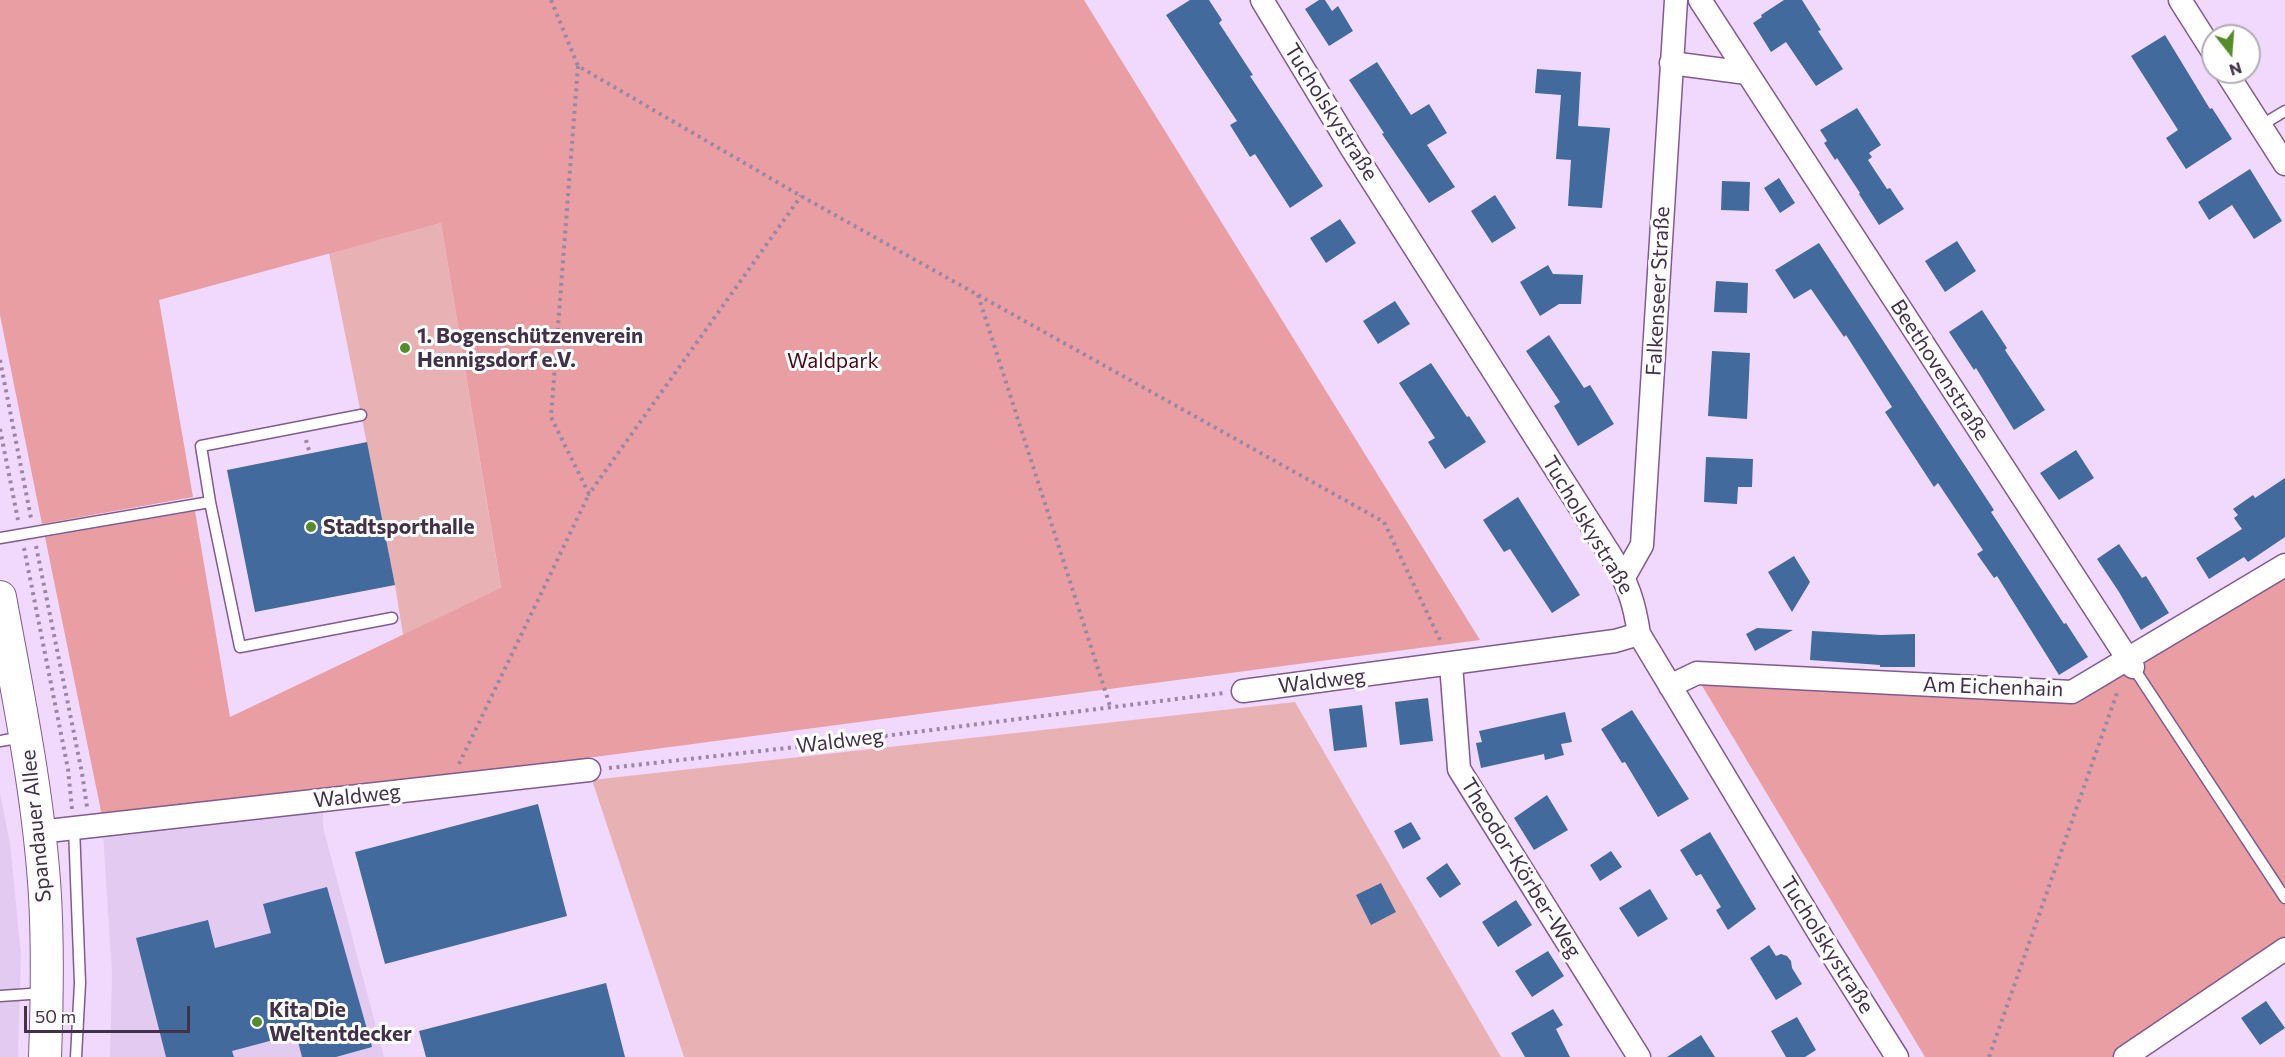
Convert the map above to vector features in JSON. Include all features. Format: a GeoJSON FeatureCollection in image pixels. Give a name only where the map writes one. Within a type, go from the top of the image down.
{"type":"FeatureCollection","features":[{"type":"Feature","properties":{"kind":"main road","name":"Spandauer Allee"},"geometry":{"type":"LineString","coordinates":[[0,597],[13,739],[39,832],[45,897],[47,993],[45,1057]]}},
{"type":"Feature","properties":{"kind":"street","name":"Tucholskystraße"},"geometry":{"type":"LineString","coordinates":[[1262,0],[1353,149],[1624,577],[1634,603],[1639,634],[1825,943],[1897,1057]]}},
{"type":"Feature","properties":{"kind":"street","name":"Falkenseer Straße"},"geometry":{"type":"LineString","coordinates":[[1624,577],[1642,545],[1676,0]]}},
{"type":"Feature","properties":{"kind":"street","name":"Beethovenstraße"},"geometry":{"type":"LineString","coordinates":[[1700,0],[2131,663]]}},
{"type":"Feature","properties":{"kind":"street"},"geometry":{"type":"LineString","coordinates":[[2180,0],[2201,33]]}},
{"type":"Feature","properties":{"kind":"street"},"geometry":{"type":"LineString","coordinates":[[1671,63],[1747,74]]}},
{"type":"Feature","properties":{"kind":"street"},"geometry":{"type":"LineString","coordinates":[[2234,84],[2285,164]]}},
{"type":"Feature","properties":{"kind":"street","name":"Am Eichenhain"},"geometry":{"type":"LineString","coordinates":[[1670,686],[1697,673],[2072,692],[2131,663],[2285,566]]}},
{"type":"Feature","properties":{"kind":"street","name":"Waldweg"},"geometry":{"type":"LineString","coordinates":[[1242,691],[1615,642],[1639,634]]}},
{"type":"Feature","properties":{"kind":"street","name":"Theodor-Körber-Weg"},"geometry":{"type":"LineString","coordinates":[[1451,664],[1459,769],[1639,1057]]}},
{"type":"Feature","properties":{"kind":"street","name":"Waldweg"},"geometry":{"type":"LineString","coordinates":[[39,832],[589,770]]}},
{"type":"Feature","properties":{"kind":"street"},"geometry":{"type":"LineString","coordinates":[[2125,1057],[2285,949]]}},
{"type":"Feature","properties":{"kind":"lane"},"geometry":{"type":"LineString","coordinates":[[2260,126],[2285,111]]}},
{"type":"Feature","properties":{"kind":"lane"},"geometry":{"type":"LineString","coordinates":[[362,415],[201,446],[210,502],[240,647],[392,618]]}},
{"type":"Feature","properties":{"kind":"lane"},"geometry":{"type":"LineString","coordinates":[[0,538],[210,502]]}},
{"type":"Feature","properties":{"kind":"lane"},"geometry":{"type":"LineString","coordinates":[[2131,663],[2285,898]]}},
{"type":"Feature","properties":{"kind":"lane","name":"Spandauer Allee"},"geometry":{"type":"LineString","coordinates":[[76,1057],[80,983],[81,826]]}},
{"type":"Feature","properties":{"kind":"lane"},"geometry":{"type":"LineString","coordinates":[[0,996],[47,993]]}},
{"type":"Feature","properties":{"kind":"path"},"geometry":{"type":"LineString","coordinates":[[551,0],[578,66],[550,417],[589,494]]}},
{"type":"Feature","properties":{"kind":"path"},"geometry":{"type":"LineString","coordinates":[[578,66],[801,196],[1384,522],[1451,664]]}},
{"type":"Feature","properties":{"kind":"path"},"geometry":{"type":"LineString","coordinates":[[449,786],[589,494],[801,196]]}},
{"type":"Feature","properties":{"kind":"path"},"geometry":{"type":"LineString","coordinates":[[977,294],[1110,706]]}},
{"type":"Feature","properties":{"kind":"path"},"geometry":{"type":"LineString","coordinates":[[0,360],[82,773],[81,826]]}},
{"type":"Feature","properties":{"kind":"path"},"geometry":{"type":"LineString","coordinates":[[0,429],[81,826]]}},
{"type":"Feature","properties":{"kind":"path"},"geometry":{"type":"LineString","coordinates":[[1989,1057],[2131,663]]}},
{"type":"Feature","properties":{"kind":"path","name":"Waldweg"},"geometry":{"type":"LineString","coordinates":[[589,770],[805,746],[1242,691]]}},
{"type":"Feature","properties":{"kind":"shaded area","name":"1. Bogenschützenverein Hennigsdorf e.V."},"geometry":{"type":"Polygon","coordinates":[[[441,223],[501,589],[403,635],[329,253],[441,223]]]}},
{"type":"Feature","properties":{"kind":"shaded area"},"geometry":{"type":"Polygon","coordinates":[[[1295,702],[1501,1057],[684,1057],[592,780],[1295,702]]]}},
{"type":"Feature","properties":{"kind":"shaded area"},"geometry":{"type":"Polygon","coordinates":[[[0,793],[10,843],[21,954],[18,1057],[0,1057],[0,793]]]}},
{"type":"Feature","properties":{"kind":"shaded area"},"geometry":{"type":"Polygon","coordinates":[[[323,810],[323,827],[384,1057],[110,1057],[112,974],[103,833],[323,810]]]}},
{"type":"Feature","properties":{"kind":"green space","name":"Waldpark"},"geometry":{"type":"Polygon","coordinates":[[[0,0],[1084,0],[1480,640],[428,779],[102,816],[45,537],[195,511],[230,717],[501,588],[441,223],[159,300],[193,497],[42,524],[0,315],[0,0]]]}},
{"type":"Feature","properties":{"kind":"green space"},"geometry":{"type":"Polygon","coordinates":[[[2285,572],[2285,949],[2125,1057],[1925,1057],[1695,674],[2075,691],[2285,572]]]}},
{"type":"Feature","properties":{"kind":"building"},"geometry":{"type":"Polygon","coordinates":[[[1190,0],[1209,0],[1222,20],[1219,23],[1253,75],[1250,76],[1323,186],[1290,208],[1255,154],[1250,157],[1230,125],[1237,121],[1166,15],[1190,0]]]}},
{"type":"Feature","properties":{"kind":"building"},"geometry":{"type":"Polygon","coordinates":[[[1319,0],[1325,0],[1332,11],[1338,6],[1353,31],[1329,46],[1305,9],[1319,0]]]}},
{"type":"Feature","properties":{"kind":"building"},"geometry":{"type":"Polygon","coordinates":[[[1784,0],[1802,0],[1821,30],[1818,31],[1843,69],[1816,86],[1786,42],[1771,52],[1753,23],[1784,0]]]}},
{"type":"Feature","properties":{"kind":"building"},"geometry":{"type":"Polygon","coordinates":[[[2165,35],[2210,109],[2212,108],[2232,139],[2186,169],[2166,138],[2178,130],[2131,56],[2165,35]]]}},
{"type":"Feature","properties":{"kind":"building"},"geometry":{"type":"Polygon","coordinates":[[[1377,62],[1411,115],[1429,104],[1447,133],[1427,145],[1455,187],[1429,203],[1349,80],[1377,62]]]}},
{"type":"Feature","properties":{"kind":"building"},"geometry":{"type":"Polygon","coordinates":[[[1537,69],[1581,72],[1578,126],[1610,128],[1602,208],[1568,206],[1571,160],[1556,159],[1561,95],[1535,93],[1537,69]]]}},
{"type":"Feature","properties":{"kind":"building"},"geometry":{"type":"Polygon","coordinates":[[[1857,108],[1881,145],[1869,153],[1872,157],[1868,160],[1887,189],[1890,188],[1904,209],[1879,225],[1837,158],[1835,160],[1824,143],[1827,141],[1820,130],[1857,108]]]}},
{"type":"Feature","properties":{"kind":"building"},"geometry":{"type":"Polygon","coordinates":[[[2250,169],[2282,221],[2254,239],[2232,205],[2209,220],[2198,202],[2250,169]]]}},
{"type":"Feature","properties":{"kind":"building"},"geometry":{"type":"Polygon","coordinates":[[[1779,178],[1795,203],[1780,213],[1764,188],[1779,178]]]}},
{"type":"Feature","properties":{"kind":"building"},"geometry":{"type":"Polygon","coordinates":[[[1722,181],[1750,182],[1749,211],[1721,210],[1722,181]]]}},
{"type":"Feature","properties":{"kind":"building"},"geometry":{"type":"Polygon","coordinates":[[[1495,195],[1516,228],[1492,243],[1471,211],[1495,195]]]}},
{"type":"Feature","properties":{"kind":"building"},"geometry":{"type":"Polygon","coordinates":[[[1340,219],[1356,243],[1326,263],[1310,238],[1340,219]]]}},
{"type":"Feature","properties":{"kind":"building"},"geometry":{"type":"Polygon","coordinates":[[[1957,241],[1976,271],[1945,292],[1925,261],[1957,241]]]}},
{"type":"Feature","properties":{"kind":"building"},"geometry":{"type":"Polygon","coordinates":[[[1819,243],[1994,510],[1991,512],[2088,657],[2059,675],[1997,576],[1994,578],[1977,554],[1983,550],[1938,483],[1934,487],[1885,412],[1892,407],[1846,335],[1844,337],[1811,289],[1794,299],[1775,270],[1819,243]]]}},
{"type":"Feature","properties":{"kind":"building"},"geometry":{"type":"Polygon","coordinates":[[[1548,265],[1553,274],[1583,275],[1581,304],[1559,304],[1540,316],[1520,282],[1548,265]]]}},
{"type":"Feature","properties":{"kind":"building"},"geometry":{"type":"Polygon","coordinates":[[[1716,281],[1748,283],[1747,313],[1714,312],[1716,281]]]}},
{"type":"Feature","properties":{"kind":"building"},"geometry":{"type":"Polygon","coordinates":[[[1395,301],[1410,324],[1378,344],[1363,321],[1395,301]]]}},
{"type":"Feature","properties":{"kind":"building"},"geometry":{"type":"Polygon","coordinates":[[[1982,310],[2007,348],[2005,350],[2045,410],[2014,430],[1976,368],[1974,370],[1949,332],[1982,310]]]}},
{"type":"Feature","properties":{"kind":"building"},"geometry":{"type":"Polygon","coordinates":[[[1549,335],[1584,388],[1590,385],[1614,424],[1578,446],[1554,406],[1560,402],[1526,351],[1549,335]]]}},
{"type":"Feature","properties":{"kind":"building"},"geometry":{"type":"Polygon","coordinates":[[[1712,351],[1750,353],[1747,419],[1708,416],[1712,351]]]}},
{"type":"Feature","properties":{"kind":"building"},"geometry":{"type":"Polygon","coordinates":[[[1431,363],[1486,442],[1445,469],[1428,442],[1435,438],[1399,383],[1431,363]]]}},
{"type":"Feature","properties":{"kind":"building","name":"Stadtsporthalle"},"geometry":{"type":"Polygon","coordinates":[[[367,442],[395,585],[255,612],[227,470],[367,442]]]}},
{"type":"Feature","properties":{"kind":"building"},"geometry":{"type":"Polygon","coordinates":[[[2076,450],[2094,478],[2059,500],[2040,473],[2076,450]]]}},
{"type":"Feature","properties":{"kind":"building"},"geometry":{"type":"Polygon","coordinates":[[[1706,457],[1753,459],[1752,487],[1738,487],[1737,504],[1704,502],[1706,457]]]}},
{"type":"Feature","properties":{"kind":"building"},"geometry":{"type":"Polygon","coordinates":[[[2285,478],[2285,537],[2248,562],[2244,557],[2209,579],[2196,558],[2242,529],[2234,518],[2238,515],[2233,509],[2253,495],[2255,498],[2285,478]]]}},
{"type":"Feature","properties":{"kind":"building"},"geometry":{"type":"Polygon","coordinates":[[[1518,497],[1580,595],[1552,613],[1510,549],[1504,552],[1483,520],[1518,497]]]}},
{"type":"Feature","properties":{"kind":"building"},"geometry":{"type":"Polygon","coordinates":[[[2119,544],[2142,578],[2146,576],[2169,613],[2141,630],[2097,559],[2119,544]]]}},
{"type":"Feature","properties":{"kind":"building"},"geometry":{"type":"Polygon","coordinates":[[[1794,556],[1810,582],[1792,612],[1768,572],[1794,556]]]}},
{"type":"Feature","properties":{"kind":"building"},"geometry":{"type":"Polygon","coordinates":[[[1757,628],[1793,630],[1755,651],[1746,634],[1757,628]]]}},
{"type":"Feature","properties":{"kind":"building"},"geometry":{"type":"Polygon","coordinates":[[[1812,631],[1881,635],[1915,634],[1915,667],[1880,667],[1880,665],[1810,660],[1812,631]]]}},
{"type":"Feature","properties":{"kind":"building"},"geometry":{"type":"Polygon","coordinates":[[[1428,698],[1433,741],[1400,745],[1395,702],[1428,698]]]}},
{"type":"Feature","properties":{"kind":"building"},"geometry":{"type":"Polygon","coordinates":[[[1362,705],[1367,747],[1334,751],[1329,709],[1362,705]]]}},
{"type":"Feature","properties":{"kind":"building"},"geometry":{"type":"Polygon","coordinates":[[[1632,710],[1689,799],[1658,817],[1625,762],[1622,763],[1601,729],[1632,710]]]}},
{"type":"Feature","properties":{"kind":"building"},"geometry":{"type":"Polygon","coordinates":[[[1565,712],[1572,742],[1561,744],[1564,755],[1545,760],[1544,754],[1481,768],[1476,743],[1482,742],[1479,731],[1565,712]]]}},
{"type":"Feature","properties":{"kind":"building"},"geometry":{"type":"Polygon","coordinates":[[[1547,795],[1568,830],[1534,850],[1514,818],[1547,795]]]}},
{"type":"Feature","properties":{"kind":"building"},"geometry":{"type":"Polygon","coordinates":[[[538,804],[567,916],[385,964],[355,852],[538,804]]]}},
{"type":"Feature","properties":{"kind":"building"},"geometry":{"type":"Polygon","coordinates":[[[1411,822],[1421,839],[1403,849],[1394,831],[1411,822]]]}},
{"type":"Feature","properties":{"kind":"building"},"geometry":{"type":"Polygon","coordinates":[[[1710,832],[1756,909],[1728,930],[1716,910],[1721,907],[1701,874],[1696,876],[1680,850],[1710,832]]]}},
{"type":"Feature","properties":{"kind":"building"},"geometry":{"type":"Polygon","coordinates":[[[1611,851],[1622,867],[1600,881],[1590,865],[1611,851]]]}},
{"type":"Feature","properties":{"kind":"building"},"geometry":{"type":"Polygon","coordinates":[[[1447,863],[1461,884],[1440,898],[1426,878],[1447,863]]]}},
{"type":"Feature","properties":{"kind":"building"},"geometry":{"type":"Polygon","coordinates":[[[1381,883],[1396,912],[1371,925],[1356,895],[1381,883]]]}},
{"type":"Feature","properties":{"kind":"building"},"geometry":{"type":"Polygon","coordinates":[[[327,887],[372,1047],[336,1057],[302,1057],[296,1034],[232,1051],[234,1057],[166,1057],[136,938],[208,920],[215,948],[271,933],[263,904],[327,887]]]}},
{"type":"Feature","properties":{"kind":"building"},"geometry":{"type":"Polygon","coordinates":[[[1650,889],[1668,919],[1638,937],[1619,908],[1650,889]]]}},
{"type":"Feature","properties":{"kind":"building"},"geometry":{"type":"Polygon","coordinates":[[[1516,900],[1532,925],[1498,947],[1482,922],[1516,900]]]}},
{"type":"Feature","properties":{"kind":"building"},"geometry":{"type":"Polygon","coordinates":[[[1769,945],[1776,956],[1781,954],[1787,956],[1802,984],[1776,1000],[1750,958],[1769,945]]]}},
{"type":"Feature","properties":{"kind":"building"},"geometry":{"type":"Polygon","coordinates":[[[1548,951],[1564,976],[1532,997],[1515,971],[1548,951]]]}},
{"type":"Feature","properties":{"kind":"building"},"geometry":{"type":"Polygon","coordinates":[[[606,983],[625,1057],[426,1057],[419,1031],[606,983]]]}},
{"type":"Feature","properties":{"kind":"building"},"geometry":{"type":"Polygon","coordinates":[[[2266,1001],[2285,1028],[2260,1045],[2241,1018],[2266,1001]]]}},
{"type":"Feature","properties":{"kind":"building"},"geometry":{"type":"Polygon","coordinates":[[[1553,1009],[1563,1025],[1556,1029],[1570,1057],[1525,1057],[1511,1033],[1553,1009]]]}},
{"type":"Feature","properties":{"kind":"building"},"geometry":{"type":"Polygon","coordinates":[[[1797,1017],[1816,1050],[1805,1057],[1786,1057],[1771,1031],[1797,1017]]]}},
{"type":"Feature","properties":{"kind":"building"},"geometry":{"type":"Polygon","coordinates":[[[1701,1035],[1715,1057],[1667,1057],[1701,1035]]]}},
{"type":"Feature","properties":{"kind":"place","name":"1. Bogenschützenverein Hennigsdorf e.V."},"geometry":{"type":"Point","coordinates":[405,348]}},
{"type":"Feature","properties":{"kind":"place","name":"Stadtsporthalle"},"geometry":{"type":"Point","coordinates":[311,527]}},
{"type":"Feature","properties":{"kind":"place","name":"Kita Die Weltentdecker"},"geometry":{"type":"Point","coordinates":[257,1022]}}]}
